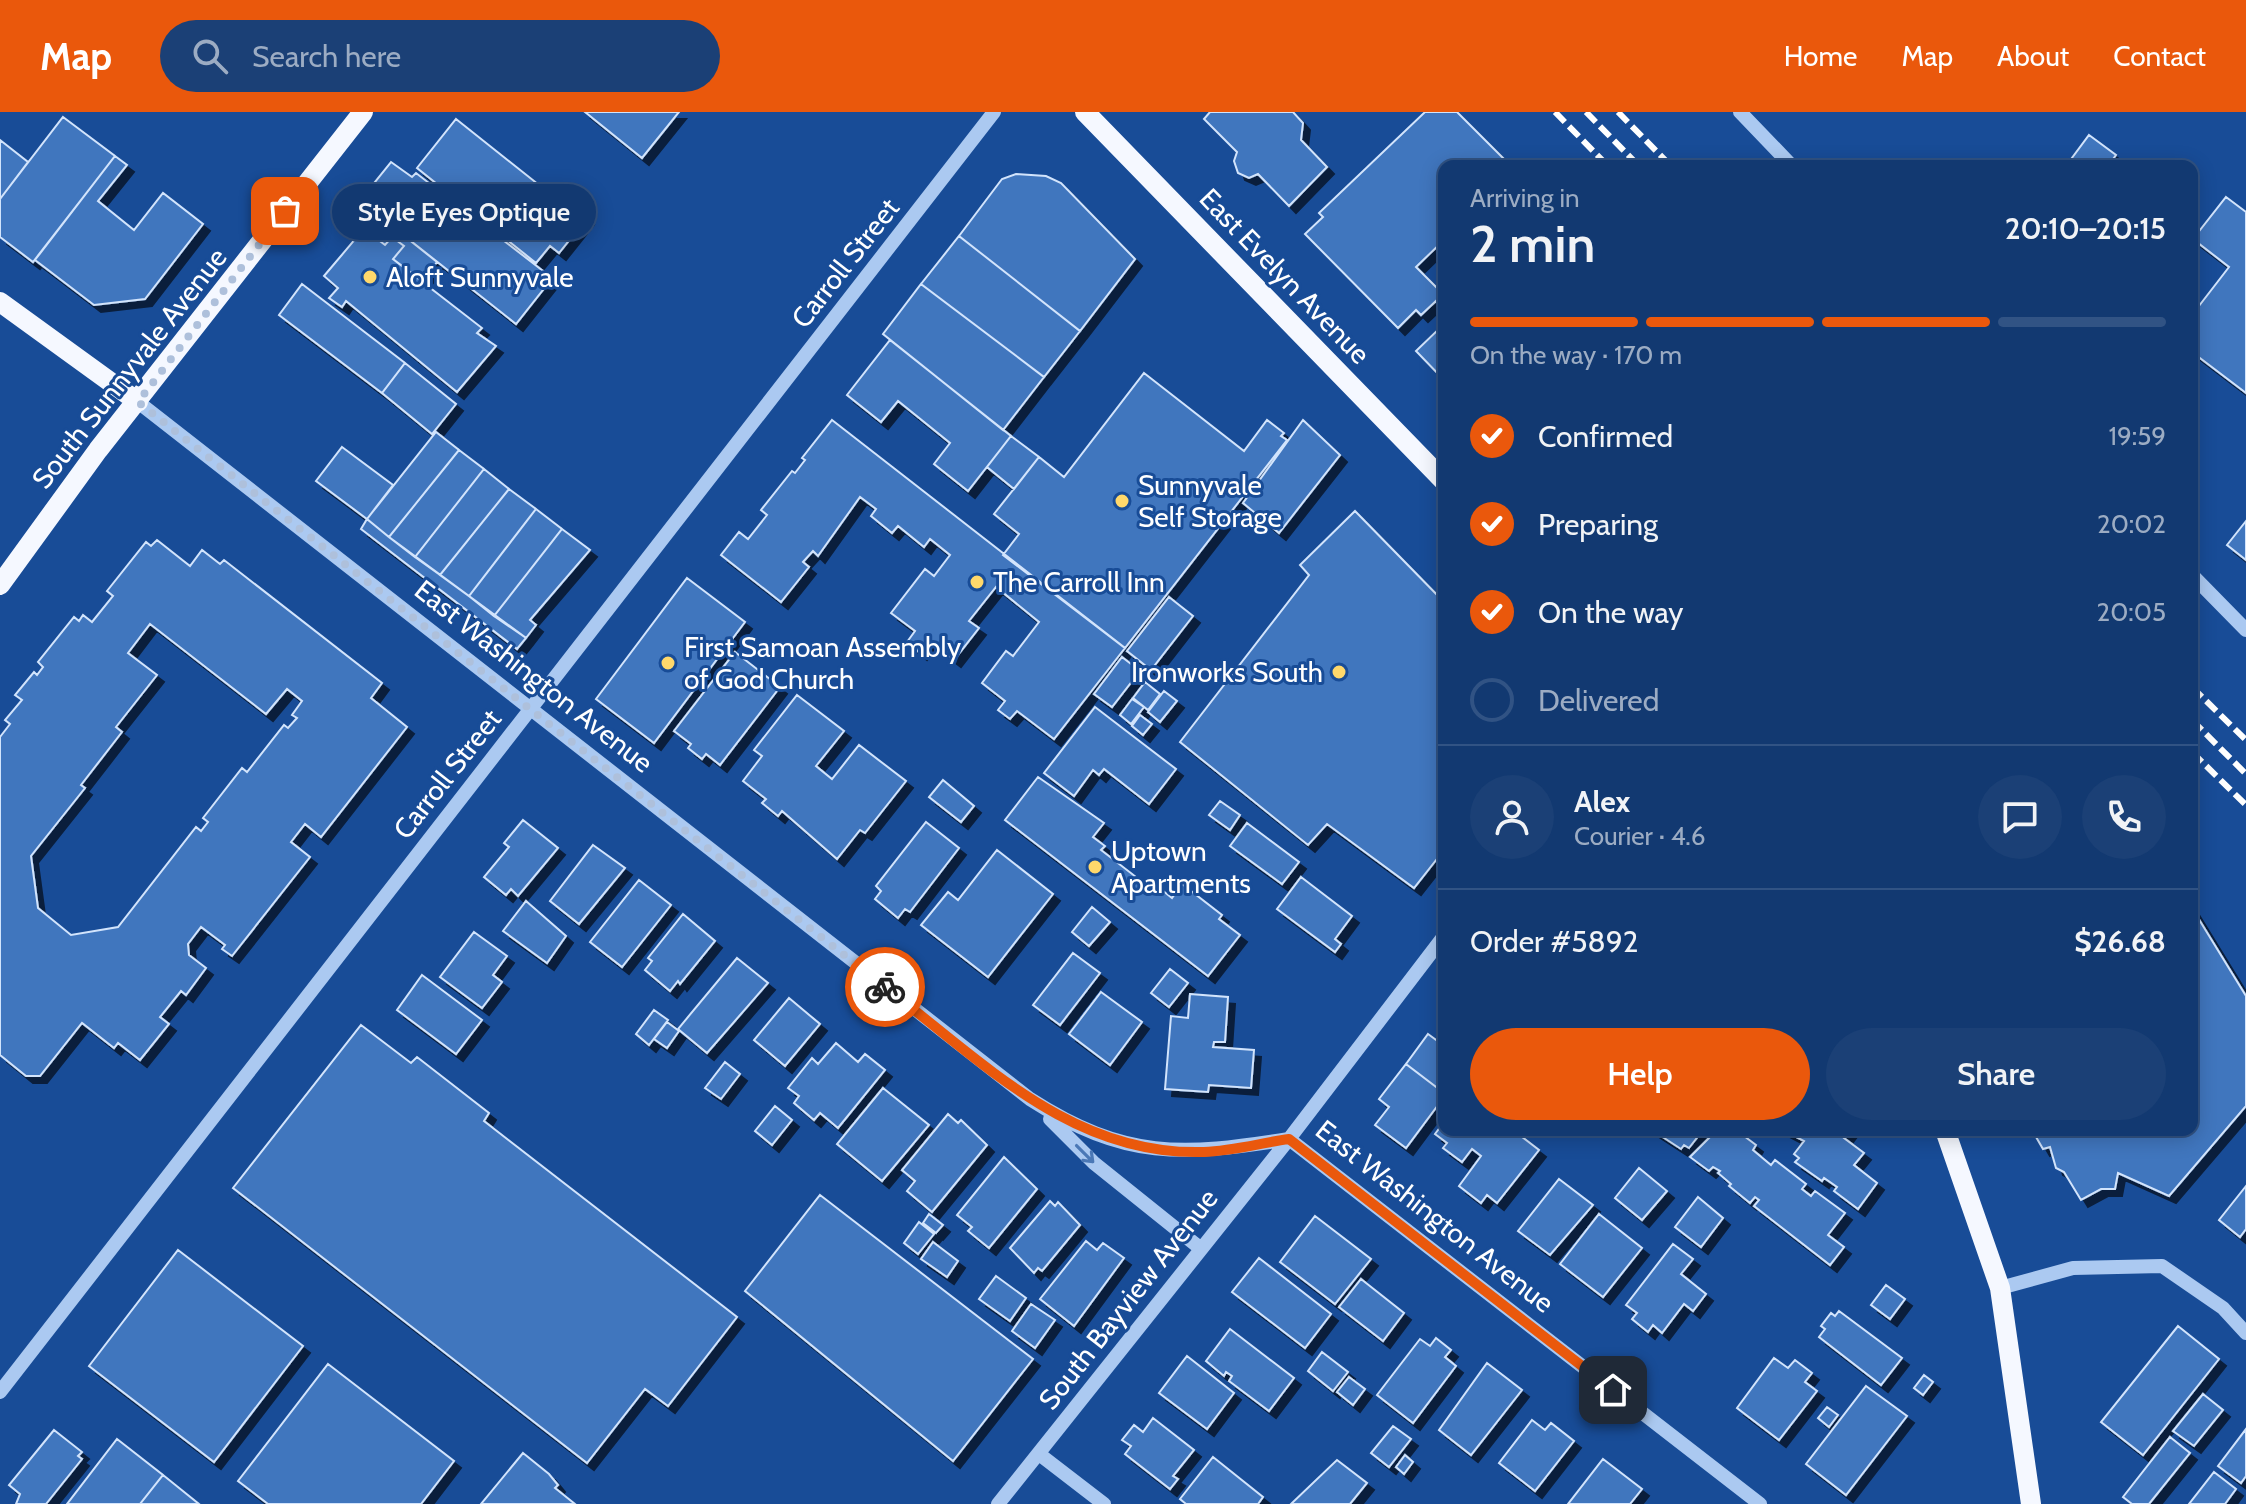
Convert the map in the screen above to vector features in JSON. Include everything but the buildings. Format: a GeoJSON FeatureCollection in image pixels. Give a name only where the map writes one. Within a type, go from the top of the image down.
{"type":"FeatureCollection","features":[{"type":"Feature","properties":{"kind":"main road","name":"South Sunnyvale Avenue"},"geometry":{"type":"LineString","coordinates":[[0,585],[363,112]]}},
{"type":"Feature","properties":{"kind":"main road","name":"East Evelyn Avenue"},"geometry":{"type":"LineString","coordinates":[[1085,112],[1438,475]]}},
{"type":"Feature","properties":{"kind":"main road","name":"East Washington Avenue"},"geometry":{"type":"LineString","coordinates":[[0,302],[138,402]]}},
{"type":"Feature","properties":{"kind":"main road"},"geometry":{"type":"LineString","coordinates":[[1947,1136],[2000,1288],[2031,1504]]}},
{"type":"Feature","properties":{"kind":"street","name":"Carroll Street"},"geometry":{"type":"LineString","coordinates":[[0,1392],[994,112]]}},
{"type":"Feature","properties":{"kind":"street"},"geometry":{"type":"LineString","coordinates":[[1740,112],[1786,160]]}},
{"type":"Feature","properties":{"kind":"street","name":"East Washington Avenue"},"geometry":{"type":"LineString","coordinates":[[138,402],[323,543],[530,711],[1030,1099],[1069,1124],[1112,1141],[1158,1149],[1204,1152],[1289,1139],[1760,1504]]}},
{"type":"Feature","properties":{"kind":"street"},"geometry":{"type":"LineString","coordinates":[[2198,581],[2246,630]]}},
{"type":"Feature","properties":{"kind":"street","name":"South Bayview Avenue"},"geometry":{"type":"LineString","coordinates":[[998,1504],[1289,1139],[1438,944]]}},
{"type":"Feature","properties":{"kind":"street","name":"East Washington Avenue"},"geometry":{"type":"LineString","coordinates":[[1030,1099],[1094,1163],[1200,1248]]}},
{"type":"Feature","properties":{"kind":"street"},"geometry":{"type":"LineString","coordinates":[[2000,1288],[2073,1268],[2162,1266],[2223,1308],[2246,1333]]}},
{"type":"Feature","properties":{"kind":"street"},"geometry":{"type":"LineString","coordinates":[[1039,1454],[1104,1504]]}},
{"type":"Feature","properties":{"kind":"railway"},"geometry":{"type":"LineString","coordinates":[[1555,112],[1602,160]]}},
{"type":"Feature","properties":{"kind":"railway"},"geometry":{"type":"LineString","coordinates":[[1586,112],[1633,160]]}},
{"type":"Feature","properties":{"kind":"railway"},"geometry":{"type":"LineString","coordinates":[[1618,112],[1665,160]]}},
{"type":"Feature","properties":{"kind":"railway"},"geometry":{"type":"LineString","coordinates":[[2198,693],[2246,740]]}},
{"type":"Feature","properties":{"kind":"railway"},"geometry":{"type":"LineString","coordinates":[[2198,726],[2246,774]]}},
{"type":"Feature","properties":{"kind":"railway"},"geometry":{"type":"LineString","coordinates":[[2198,758],[2246,805]]}},
{"type":"Feature","properties":{"kind":"way so far"},"geometry":{"type":"LineString","coordinates":[[285,211],[138,402],[323,543],[490,680],[885,987]]}},
{"type":"Feature","properties":{"kind":"place","name":"Style Eyes Optique"},"geometry":{"type":"Point","coordinates":[285,211]}},
{"type":"Feature","properties":{"kind":"place","name":"Aloft Sunnyvale"},"geometry":{"type":"Point","coordinates":[370,277]}},
{"type":"Feature","properties":{"kind":"place","name":"Sunnyvale Self Storage"},"geometry":{"type":"Point","coordinates":[1122,501]}},
{"type":"Feature","properties":{"kind":"place","name":"The Carroll Inn"},"geometry":{"type":"Point","coordinates":[977,582]}},
{"type":"Feature","properties":{"kind":"place","name":"First Samoan Assembly of God Church"},"geometry":{"type":"Point","coordinates":[668,663]}},
{"type":"Feature","properties":{"kind":"place","name":"Ironworks South"},"geometry":{"type":"Point","coordinates":[1339,672]}},
{"type":"Feature","properties":{"kind":"place","name":"Uptown Apartments"},"geometry":{"type":"Point","coordinates":[1095,867]}},
{"type":"Feature","properties":{"kind":"route"},"geometry":{"type":"LineString","coordinates":[[885,987],[1030,1099],[1069,1124],[1112,1141],[1158,1149],[1204,1152],[1289,1139],[1613,1390]]}}]}
